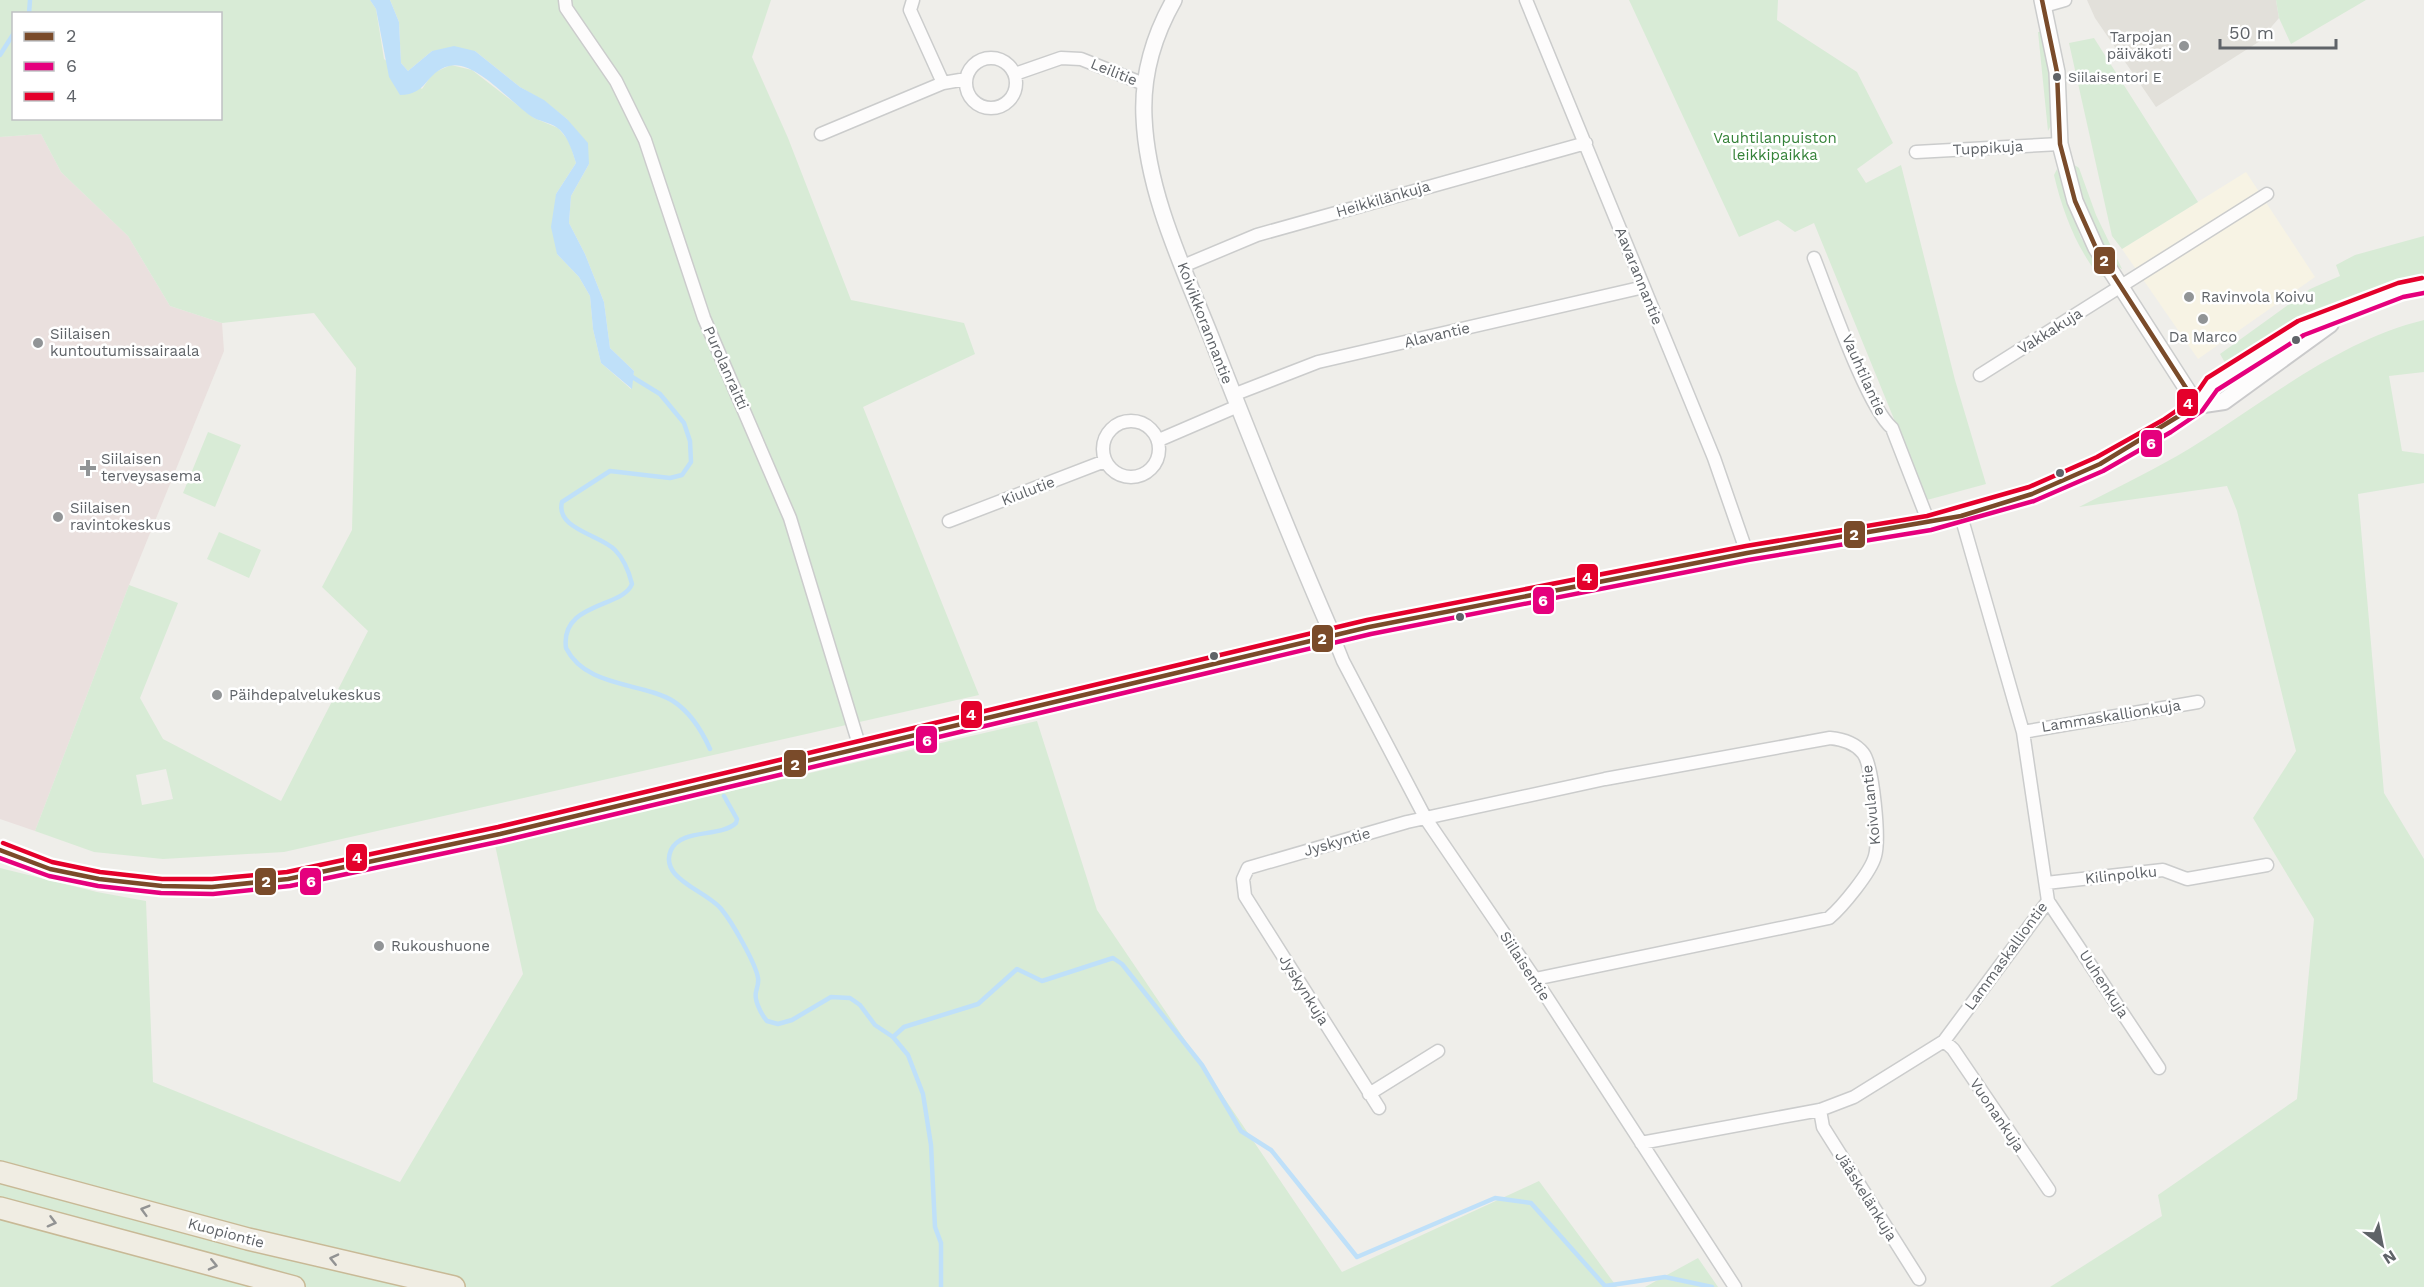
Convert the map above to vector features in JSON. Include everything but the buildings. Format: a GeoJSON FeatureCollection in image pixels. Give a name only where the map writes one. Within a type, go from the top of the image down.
{"type":"FeatureCollection","features":[{"type":"Feature","properties":{"kind":"highway","name":"Kuopiontie"},"geometry":{"type":"LineString","coordinates":[[0,1172],[248,1239],[454,1287]]}},
{"type":"Feature","properties":{"kind":"highway"},"geometry":{"type":"LineString","coordinates":[[0,1208],[294,1287]]}},
{"type":"Feature","properties":{"kind":"main road"},"geometry":{"type":"LineString","coordinates":[[0,850],[50,868],[80,875],[162,886],[212,887],[288,879],[500,834],[1333,636],[1747,553],[1961,516],[2032,494],[2091,468],[2133,446],[2197,405],[2224,401],[2347,311],[2401,290],[2424,285]]}},
{"type":"Feature","properties":{"kind":"street","name":"Purolanraitti"},"geometry":{"type":"LineString","coordinates":[[565,0],[566,8],[616,81],[645,140],[704,318],[790,518],[860,748]]}},
{"type":"Feature","properties":{"kind":"street"},"geometry":{"type":"LineString","coordinates":[[913,0],[910,10],[943,83]]}},
{"type":"Feature","properties":{"kind":"street","name":"Koivikkorannantie"},"geometry":{"type":"LineString","coordinates":[[1174,0],[1150,55],[1144,84],[1144,117],[1149,167],[1183,266],[1333,636]]}},
{"type":"Feature","properties":{"kind":"street","name":"Aavarannantie"},"geometry":{"type":"LineString","coordinates":[[1526,0],[1714,458],[1747,553]]}},
{"type":"Feature","properties":{"kind":"street"},"geometry":{"type":"LineString","coordinates":[[2065,0],[2043,3],[2057,72],[2060,144],[2084,224],[2121,287],[2197,405]]}},
{"type":"Feature","properties":{"kind":"street","name":"Leilitie"},"geometry":{"type":"LineString","coordinates":[[1015,74],[1061,58],[1081,58],[1144,84]]}},
{"type":"Feature","properties":{"kind":"street"},"geometry":{"type":"LineString","coordinates":[[984,59],[1003,60],[1015,74],[1015,93],[1010,101],[994,109],[976,104],[966,88],[966,79],[969,70],[984,59]]}},
{"type":"Feature","properties":{"kind":"street"},"geometry":{"type":"LineString","coordinates":[[821,134],[943,83],[966,79]]}},
{"type":"Feature","properties":{"kind":"street","name":"Heikkilänkuja"},"geometry":{"type":"LineString","coordinates":[[1183,266],[1257,235],[1586,143]]}},
{"type":"Feature","properties":{"kind":"street","name":"Tuppikuja"},"geometry":{"type":"LineString","coordinates":[[1916,152],[2060,144]]}},
{"type":"Feature","properties":{"kind":"street","name":"Vakkakuja"},"geometry":{"type":"LineString","coordinates":[[1980,375],[2267,194]]}},
{"type":"Feature","properties":{"kind":"street","name":"Vauhtilantie"},"geometry":{"type":"LineString","coordinates":[[1814,258],[1858,368],[1881,415],[1892,428],[1929,523]]}},
{"type":"Feature","properties":{"kind":"street","name":"Alavantie"},"geometry":{"type":"LineString","coordinates":[[1236,400],[1318,362],[1644,287]]}},
{"type":"Feature","properties":{"kind":"street"},"geometry":{"type":"LineString","coordinates":[[1159,440],[1236,400]]}},
{"type":"Feature","properties":{"kind":"street"},"geometry":{"type":"LineString","coordinates":[[1128,420],[1145,424],[1159,440],[1156,463],[1140,476],[1129,477],[1119,474],[1106,461],[1103,444],[1107,434],[1119,423],[1128,420]]}},
{"type":"Feature","properties":{"kind":"street","name":"Kiulutie"},"geometry":{"type":"LineString","coordinates":[[950,521],[1106,461]]}},
{"type":"Feature","properties":{"kind":"street","name":"Lammaskalliontie"},"geometry":{"type":"LineString","coordinates":[[1641,1143],[1820,1110],[1854,1097],[1944,1041],[2048,901],[2023,732],[1961,516]]}},
{"type":"Feature","properties":{"kind":"street","name":"Siilaisentie"},"geometry":{"type":"LineString","coordinates":[[1333,636],[1343,661],[1426,819],[1535,979],[1735,1287]]}},
{"type":"Feature","properties":{"kind":"street","name":"Lammaskallionkuja"},"geometry":{"type":"LineString","coordinates":[[2023,732],[2198,702]]}},
{"type":"Feature","properties":{"kind":"street","name":"Koivulantie"},"geometry":{"type":"LineString","coordinates":[[1426,819],[1605,779],[1830,738],[1842,739],[1862,751],[1869,763],[1877,839],[1875,857],[1843,906],[1829,918],[1535,979]]}},
{"type":"Feature","properties":{"kind":"street","name":"Jyskyntie"},"geometry":{"type":"LineString","coordinates":[[1248,868],[1407,822],[1426,819]]}},
{"type":"Feature","properties":{"kind":"street","name":"Kilinpolku"},"geometry":{"type":"LineString","coordinates":[[2046,883],[2163,870],[2187,879],[2267,865]]}},
{"type":"Feature","properties":{"kind":"street","name":"Jyskynkuja"},"geometry":{"type":"LineString","coordinates":[[1248,868],[1243,879],[1245,896],[1378,1108]]}},
{"type":"Feature","properties":{"kind":"street","name":"Uuhenkuja"},"geometry":{"type":"LineString","coordinates":[[2048,901],[2159,1068]]}},
{"type":"Feature","properties":{"kind":"street","name":"Vuonankuja"},"geometry":{"type":"LineString","coordinates":[[1944,1041],[1953,1049],[2049,1190]]}},
{"type":"Feature","properties":{"kind":"street"},"geometry":{"type":"LineString","coordinates":[[1369,1094],[1438,1051]]}},
{"type":"Feature","properties":{"kind":"street","name":"Jääskelänkuja"},"geometry":{"type":"LineString","coordinates":[[1820,1110],[1823,1127],[1919,1279]]}},
{"type":"Feature","properties":{"kind":"shaded area","name":"Tarpojan päiväkoti"},"geometry":{"type":"Polygon","coordinates":[[[2087,0],[2276,0],[2279,18],[2266,33],[2268,36],[2156,107],[2095,18],[2087,0]]]}},
{"type":"Feature","properties":{"kind":"shaded area","name":"Siilaisen terveysasema"},"geometry":{"type":"Polygon","coordinates":[[[41,134],[61,172],[128,236],[170,306],[222,323],[224,351],[129,585],[35,831],[0,819],[0,137],[41,134]]]}},
{"type":"Feature","properties":{"kind":"shaded area"},"geometry":{"type":"Polygon","coordinates":[[[2246,172],[2315,277],[2198,359],[2122,249],[2246,172]]]}},
{"type":"Feature","properties":{"kind":"green space"},"geometry":{"type":"Polygon","coordinates":[[[0,0],[370,0],[376,9],[384,59],[422,89],[433,73],[451,65],[472,70],[534,118],[558,128],[569,141],[576,163],[556,194],[557,254],[579,277],[590,296],[593,329],[601,363],[631,389],[634,371],[610,348],[604,302],[585,254],[569,223],[571,196],[589,164],[567,119],[544,101],[520,87],[475,51],[432,51],[408,71],[401,63],[399,22],[390,0],[771,0],[752,57],[788,138],[851,300],[964,323],[975,354],[863,407],[979,695],[284,852],[163,859],[94,852],[35,831],[129,585],[178,603],[140,698],[163,739],[281,801],[368,631],[322,587],[352,530],[356,368],[314,313],[222,323],[170,306],[128,236],[61,172],[41,134],[0,137],[0,0]],[[166,769],[136,775],[142,805],[173,799],[166,769]]]}},
{"type":"Feature","properties":{"kind":"green space","name":"Vauhtilanpuiston leikkipaikka"},"geometry":{"type":"Polygon","coordinates":[[[1629,0],[1778,0],[1777,20],[1857,72],[1893,143],[1857,169],[1866,183],[1901,165],[1955,380],[1986,484],[1927,500],[1814,223],[1795,232],[1778,220],[1739,237],[1629,0]]]}},
{"type":"Feature","properties":{"kind":"green space"},"geometry":{"type":"Polygon","coordinates":[[[2276,0],[2366,0],[2291,44],[2279,18],[2276,0]]]}},
{"type":"Feature","properties":{"kind":"green space"},"geometry":{"type":"Polygon","coordinates":[[[2038,32],[2041,32],[2043,41],[2052,99],[2051,124],[2048,131],[2038,32]]]}},
{"type":"Feature","properties":{"kind":"green space"},"geometry":{"type":"Polygon","coordinates":[[[2094,38],[2198,202],[2122,249],[2112,236],[2069,43],[2094,38]]]}},
{"type":"Feature","properties":{"kind":"green space"},"geometry":{"type":"Polygon","coordinates":[[[2073,164],[2079,168],[2096,215],[2122,269],[2114,263],[2099,238],[2073,164]]]}},
{"type":"Feature","properties":{"kind":"green space"},"geometry":{"type":"Polygon","coordinates":[[[2057,169],[2081,238],[2107,277],[2099,276],[2077,241],[2057,188],[2054,175],[2057,169]]]}},
{"type":"Feature","properties":{"kind":"green space"},"geometry":{"type":"Polygon","coordinates":[[[2424,236],[2424,274],[2314,315],[2227,366],[2220,354],[2310,289],[2340,276],[2336,265],[2355,255],[2424,236]]]}},
{"type":"Feature","properties":{"kind":"green space"},"geometry":{"type":"Polygon","coordinates":[[[2424,320],[2424,372],[2389,376],[2402,451],[2424,454],[2424,483],[2358,494],[2384,793],[2424,859],[2424,1287],[2050,1287],[2162,1216],[2158,1195],[2297,1099],[2314,919],[2253,818],[2296,751],[2237,511],[2227,486],[2079,507],[2177,456],[2327,360],[2391,330],[2424,320]]]}},
{"type":"Feature","properties":{"kind":"green space"},"geometry":{"type":"Polygon","coordinates":[[[208,432],[241,445],[215,507],[183,493],[208,432]]]}},
{"type":"Feature","properties":{"kind":"green space"},"geometry":{"type":"Polygon","coordinates":[[[219,532],[261,550],[249,578],[207,559],[219,532]]]}},
{"type":"Feature","properties":{"kind":"green space"},"geometry":{"type":"Polygon","coordinates":[[[1037,721],[1097,910],[1342,1272],[1539,1181],[1617,1287],[0,1287],[0,868],[97,892],[146,901],[153,1082],[400,1182],[523,974],[495,845],[1037,721]]]}},
{"type":"Feature","properties":{"kind":"green space"},"geometry":{"type":"Polygon","coordinates":[[[1698,1258],[1718,1287],[1645,1287],[1698,1258]]]}},
{"type":"Feature","properties":{"kind":"water"},"geometry":{"type":"Polygon","coordinates":[[[370,0],[390,0],[399,22],[401,63],[408,71],[432,51],[454,46],[475,51],[520,87],[544,100],[567,119],[588,143],[589,164],[571,196],[569,223],[585,254],[604,302],[610,348],[634,371],[632,389],[601,363],[593,329],[590,296],[579,277],[557,254],[551,227],[556,194],[576,163],[566,137],[551,124],[525,112],[482,76],[471,69],[460,66],[441,69],[416,91],[400,95],[389,77],[376,9],[370,0]]]}},
{"type":"Feature","properties":{"kind":"waterway"},"geometry":{"type":"LineString","coordinates":[[29,12],[30,0]]}},
{"type":"Feature","properties":{"kind":"waterway"},"geometry":{"type":"LineString","coordinates":[[0,55],[12,36]]}},
{"type":"Feature","properties":{"kind":"waterway"},"geometry":{"type":"LineString","coordinates":[[629,375],[660,394],[684,423],[690,441],[691,462],[682,475],[670,478],[610,471],[562,502],[565,519],[615,550],[626,566],[632,584],[617,598],[593,608],[573,622],[567,633],[566,648],[575,661],[600,677],[646,690],[673,701],[695,722],[710,749]]}},
{"type":"Feature","properties":{"kind":"waterway"},"geometry":{"type":"LineString","coordinates":[[724,796],[737,819],[736,823],[729,828],[692,836],[676,843],[671,850],[669,860],[672,869],[686,884],[715,903],[732,924],[756,972],[758,982],[756,999],[767,1021],[778,1024],[792,1020],[831,997],[850,998],[860,1005],[875,1025],[893,1037],[908,1055],[923,1094],[931,1145],[935,1227],[941,1243],[941,1287]]}},
{"type":"Feature","properties":{"kind":"waterway"},"geometry":{"type":"LineString","coordinates":[[893,1037],[904,1027],[978,1004],[1017,969],[1042,981],[1113,958],[1122,964],[1202,1065],[1241,1131],[1271,1150],[1357,1257],[1495,1198],[1531,1203],[1605,1286],[1665,1277],[1712,1287]]}},
{"type":"Feature","properties":{"kind":"transit line","name":"2"},"geometry":{"type":"LineString","coordinates":[[0,850],[50,869],[99,879],[162,886],[212,887],[288,879],[500,834],[1369,627],[1747,553],[1961,516],[2032,494],[2100,464],[2197,405],[2096,248],[2075,201],[2060,144],[2057,72],[2042,0]]}},
{"type":"Feature","properties":{"kind":"transit line","name":"4"},"geometry":{"type":"LineString","coordinates":[[3,843],[52,862],[100,872],[162,879],[212,879],[287,872],[498,827],[1367,620],[1746,546],[1927,516],[2029,487],[2097,457],[2163,420],[2192,400],[2207,378],[2298,321],[2398,283],[2422,278]]}},
{"type":"Feature","properties":{"kind":"transit line","name":"6"},"geometry":{"type":"LineString","coordinates":[[0,858],[49,876],[98,886],[161,893],[213,894],[290,886],[502,841],[1371,634],[1748,560],[1931,530],[2034,501],[2103,471],[2171,432],[2202,411],[2217,390],[2304,335],[2403,297],[2424,293]]}},
{"type":"Feature","properties":{"kind":"place","name":"Tarpojan päiväkoti"},"geometry":{"type":"Point","coordinates":[2184,46]}},
{"type":"Feature","properties":{"kind":"place","name":"Siilaisentori E"},"geometry":{"type":"Point","coordinates":[2057,77]}},
{"type":"Feature","properties":{"kind":"place","name":"Ravinvola Koivu"},"geometry":{"type":"Point","coordinates":[2189,297]}},
{"type":"Feature","properties":{"kind":"place","name":"Da Marco"},"geometry":{"type":"Point","coordinates":[2203,319]}},
{"type":"Feature","properties":{"kind":"place","name":"Siilaisen kuntoutumissairaala"},"geometry":{"type":"Point","coordinates":[38,343]}},
{"type":"Feature","properties":{"kind":"place","name":"Siilaisen terveysasema"},"geometry":{"type":"Point","coordinates":[88,468]}},
{"type":"Feature","properties":{"kind":"place","name":"Siilaisen ravintokeskus"},"geometry":{"type":"Point","coordinates":[58,517]}},
{"type":"Feature","properties":{"kind":"place","name":"Päihdepalvelukeskus"},"geometry":{"type":"Point","coordinates":[217,695]}},
{"type":"Feature","properties":{"kind":"place","name":"Rukoushuone"},"geometry":{"type":"Point","coordinates":[379,946]}}]}
